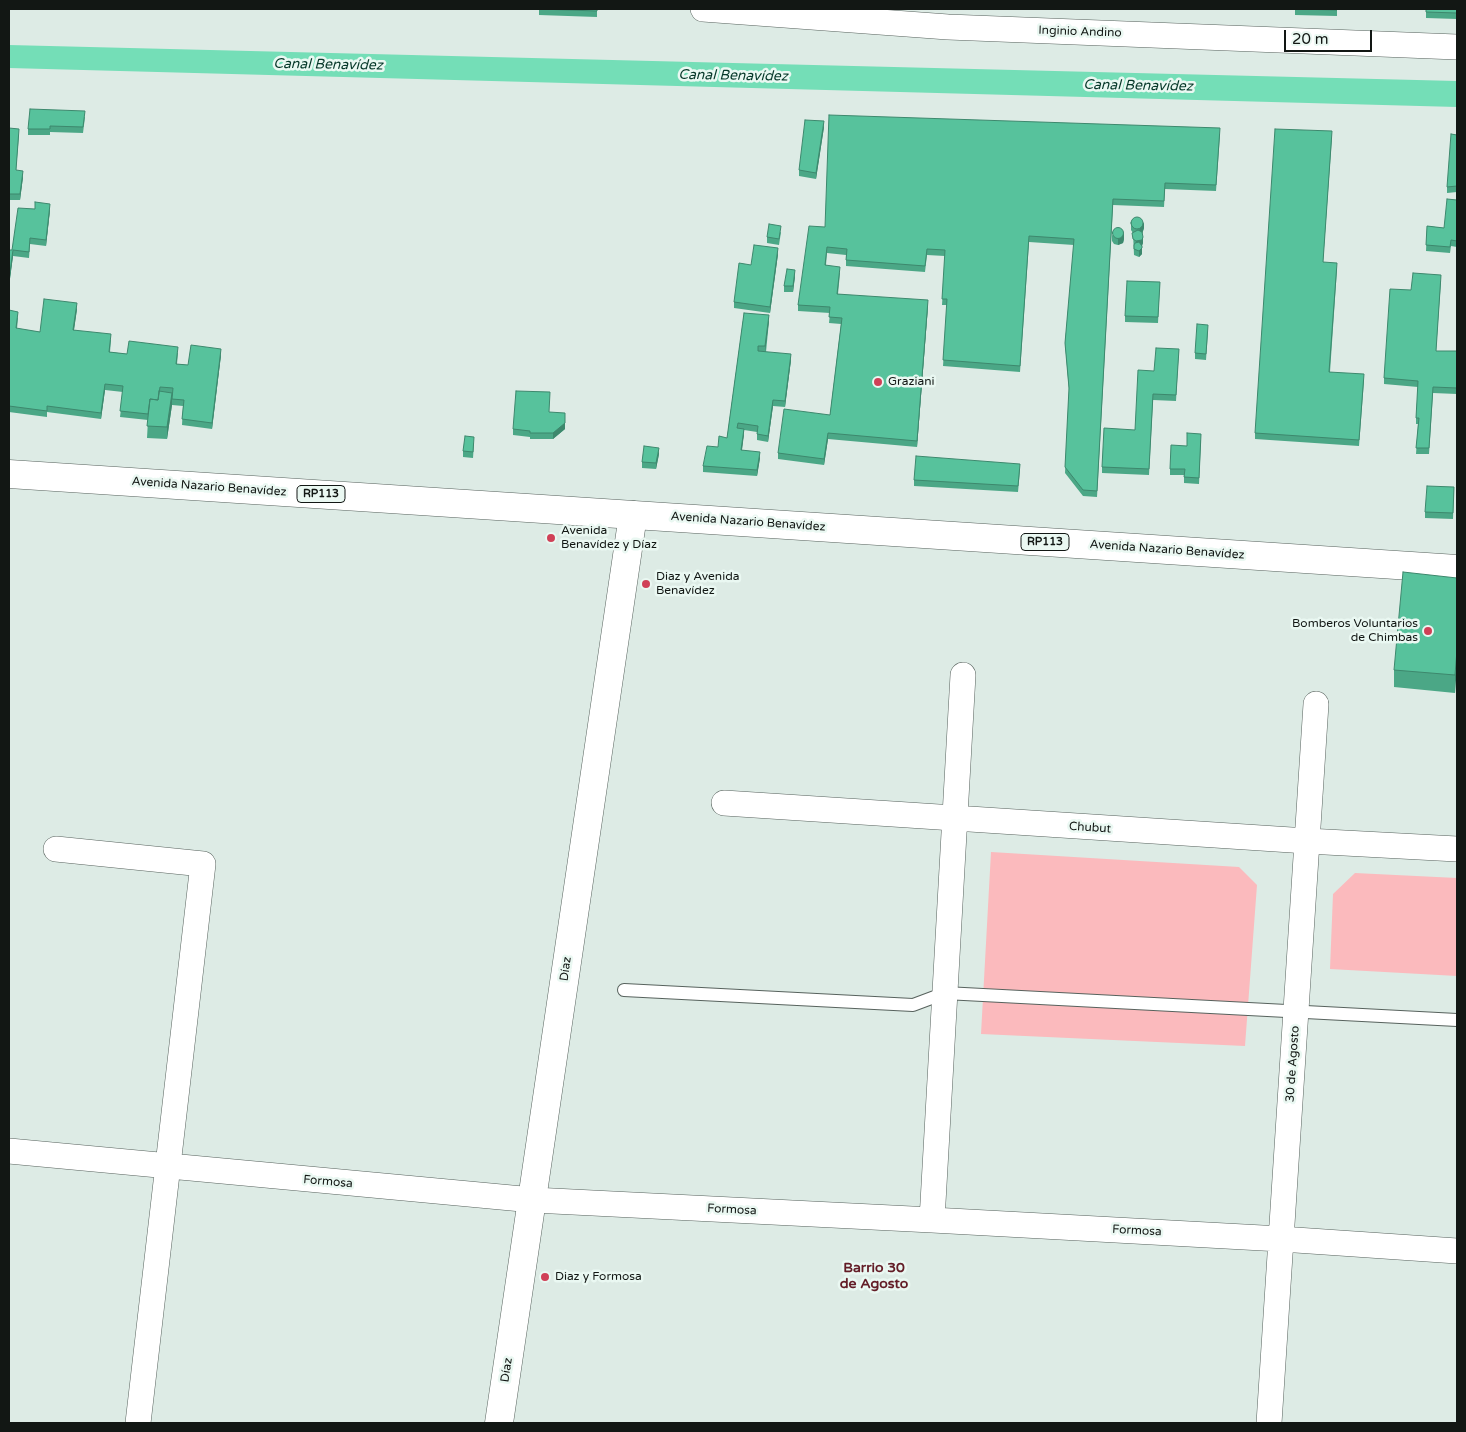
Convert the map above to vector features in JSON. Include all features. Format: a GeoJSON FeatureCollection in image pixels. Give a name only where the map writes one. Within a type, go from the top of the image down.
{"type":"FeatureCollection","features":[{"type":"Feature","properties":{"kind":"main road","name":"Avenida Nazario Benavídez"},"geometry":{"type":"LineString","coordinates":[[9,474],[1457,569]]}},
{"type":"Feature","properties":{"kind":"main road","name":"Díaz"},"geometry":{"type":"LineString","coordinates":[[499,1423],[633,515]]}},
{"type":"Feature","properties":{"kind":"street","name":"Inginio Andino"},"geometry":{"type":"LineString","coordinates":[[703,9],[948,27],[1457,46]]}},
{"type":"Feature","properties":{"kind":"street"},"geometry":{"type":"LineString","coordinates":[[932,1220],[963,675]]}},
{"type":"Feature","properties":{"kind":"street","name":"30 de Agosto"},"geometry":{"type":"LineString","coordinates":[[1269,1423],[1316,704]]}},
{"type":"Feature","properties":{"kind":"street","name":"Chubut"},"geometry":{"type":"LineString","coordinates":[[724,803],[1307,841],[1457,848]]}},
{"type":"Feature","properties":{"kind":"street"},"geometry":{"type":"LineString","coordinates":[[56,849],[203,864],[138,1423]]}},
{"type":"Feature","properties":{"kind":"street","name":"Formosa"},"geometry":{"type":"LineString","coordinates":[[9,1151],[533,1200],[1281,1239],[1457,1251]]}},
{"type":"Feature","properties":{"kind":"lane"},"geometry":{"type":"LineString","coordinates":[[624,990],[913,1005],[945,993],[1457,1020]]}},
{"type":"Feature","properties":{"kind":"shaded area"},"geometry":{"type":"Polygon","coordinates":[[[991,852],[1239,867],[1257,885],[1245,1046],[981,1034],[991,852]]]}},
{"type":"Feature","properties":{"kind":"shaded area"},"geometry":{"type":"Polygon","coordinates":[[[1355,873],[1457,878],[1457,976],[1330,969],[1333,894],[1355,873]]]}},
{"type":"Feature","properties":{"kind":"water","name":"Canal Benavídez"},"geometry":{"type":"Polygon","coordinates":[[[9,45],[1457,81],[1457,107],[9,68],[9,45]]]}},
{"type":"Feature","properties":{"kind":"building"},"geometry":{"type":"Polygon","coordinates":[[[539,9],[597,9],[597,11],[539,9]]]}},
{"type":"Feature","properties":{"kind":"building"},"geometry":{"type":"Polygon","coordinates":[[[1295,9],[1337,9],[1337,10],[1295,9]]]}},
{"type":"Feature","properties":{"kind":"building"},"geometry":{"type":"Polygon","coordinates":[[[1426,9],[1457,9],[1457,13],[1426,12],[1426,9]]]}},
{"type":"Feature","properties":{"kind":"building"},"geometry":{"type":"Polygon","coordinates":[[[30,109],[85,111],[83,127],[50,126],[50,129],[28,129],[30,109]]]}},
{"type":"Feature","properties":{"kind":"building"},"geometry":{"type":"Polygon","coordinates":[[[829,115],[1220,128],[1216,185],[1165,183],[1164,201],[1113,199],[1097,491],[1083,490],[1065,467],[1069,388],[1065,343],[1074,239],[1029,236],[1020,366],[943,360],[947,299],[942,299],[945,250],[927,249],[925,266],[846,260],[847,249],[827,247],[825,265],[840,267],[837,294],[928,300],[917,441],[828,433],[824,459],[778,453],[784,409],[830,415],[842,318],[829,317],[830,307],[798,305],[809,226],[825,227],[829,115]]]}},
{"type":"Feature","properties":{"kind":"building"},"geometry":{"type":"Polygon","coordinates":[[[805,120],[824,121],[816,173],[799,170],[805,120]]]}},
{"type":"Feature","properties":{"kind":"building"},"geometry":{"type":"Polygon","coordinates":[[[9,128],[19,129],[16,170],[23,171],[20,194],[9,194],[9,128]]]}},
{"type":"Feature","properties":{"kind":"building"},"geometry":{"type":"Polygon","coordinates":[[[1275,129],[1332,131],[1323,262],[1337,263],[1329,372],[1364,374],[1359,440],[1255,433],[1275,129]]]}},
{"type":"Feature","properties":{"kind":"building"},"geometry":{"type":"Polygon","coordinates":[[[1451,134],[1457,135],[1457,186],[1447,187],[1451,134]]]}},
{"type":"Feature","properties":{"kind":"building"},"geometry":{"type":"Polygon","coordinates":[[[1447,199],[1457,200],[1457,241],[1451,240],[1450,247],[1426,245],[1427,226],[1444,228],[1447,199]]]}},
{"type":"Feature","properties":{"kind":"building"},"geometry":{"type":"Polygon","coordinates":[[[35,202],[50,204],[46,240],[30,238],[29,252],[13,250],[9,280],[9,250],[12,250],[18,208],[35,209],[35,202]]]}},
{"type":"Feature","properties":{"kind":"building"},"geometry":{"type":"Polygon","coordinates":[[[1135,217],[1139,217],[1143,223],[1139,229],[1135,229],[1131,225],[1131,221],[1135,217]]]}},
{"type":"Feature","properties":{"kind":"building"},"geometry":{"type":"Polygon","coordinates":[[[769,224],[781,226],[779,239],[767,237],[769,224]]]}},
{"type":"Feature","properties":{"kind":"building"},"geometry":{"type":"Polygon","coordinates":[[[1118,227],[1124,233],[1118,239],[1112,233],[1118,227]]]}},
{"type":"Feature","properties":{"kind":"building"},"geometry":{"type":"Polygon","coordinates":[[[1138,230],[1142,232],[1143,237],[1142,240],[1136,241],[1133,239],[1132,233],[1138,230]]]}},
{"type":"Feature","properties":{"kind":"building"},"geometry":{"type":"Polygon","coordinates":[[[1139,242],[1142,248],[1139,251],[1134,249],[1134,245],[1139,242]]]}},
{"type":"Feature","properties":{"kind":"building"},"geometry":{"type":"Polygon","coordinates":[[[754,245],[778,248],[770,307],[734,302],[739,263],[751,265],[754,245]]]}},
{"type":"Feature","properties":{"kind":"building"},"geometry":{"type":"Polygon","coordinates":[[[787,269],[795,270],[793,286],[784,286],[787,269]]]}},
{"type":"Feature","properties":{"kind":"building"},"geometry":{"type":"Polygon","coordinates":[[[1413,273],[1441,275],[1436,351],[1457,351],[1457,388],[1433,387],[1429,448],[1416,448],[1419,418],[1416,418],[1418,381],[1384,378],[1390,289],[1411,290],[1413,273]]]}},
{"type":"Feature","properties":{"kind":"building"},"geometry":{"type":"Polygon","coordinates":[[[1127,281],[1160,282],[1158,317],[1125,316],[1127,281]]]}},
{"type":"Feature","properties":{"kind":"building"},"geometry":{"type":"Polygon","coordinates":[[[44,299],[77,303],[73,330],[111,334],[109,352],[127,354],[129,341],[178,347],[176,364],[188,365],[191,345],[221,349],[212,423],[182,419],[184,400],[172,399],[173,388],[160,387],[158,400],[150,399],[148,414],[120,411],[123,386],[105,384],[101,413],[47,406],[47,411],[9,406],[9,310],[18,312],[16,328],[40,332],[44,299]]]}},
{"type":"Feature","properties":{"kind":"building"},"geometry":{"type":"Polygon","coordinates":[[[744,313],[769,315],[765,346],[758,346],[758,351],[791,354],[785,401],[773,400],[768,436],[757,434],[758,426],[738,423],[737,428],[744,429],[741,450],[760,452],[757,470],[703,466],[707,446],[718,447],[719,436],[727,438],[744,313]]]}},
{"type":"Feature","properties":{"kind":"building"},"geometry":{"type":"Polygon","coordinates":[[[1197,324],[1208,325],[1206,354],[1195,353],[1197,324]]]}},
{"type":"Feature","properties":{"kind":"building"},"geometry":{"type":"Polygon","coordinates":[[[1156,348],[1179,349],[1176,395],[1153,394],[1149,469],[1102,467],[1104,428],[1135,430],[1138,370],[1154,371],[1156,348]]]}},
{"type":"Feature","properties":{"kind":"building"},"geometry":{"type":"Polygon","coordinates":[[[159,391],[172,393],[167,427],[147,426],[150,399],[158,400],[159,391]]]}},
{"type":"Feature","properties":{"kind":"building"},"geometry":{"type":"Polygon","coordinates":[[[516,391],[550,392],[549,412],[565,413],[565,423],[553,433],[530,433],[530,431],[513,429],[516,391]]]}},
{"type":"Feature","properties":{"kind":"building"},"geometry":{"type":"Polygon","coordinates":[[[1187,433],[1201,434],[1199,478],[1184,477],[1185,469],[1170,469],[1171,445],[1187,446],[1187,433]]]}},
{"type":"Feature","properties":{"kind":"building"},"geometry":{"type":"Polygon","coordinates":[[[465,436],[474,437],[473,452],[463,451],[465,436]]]}},
{"type":"Feature","properties":{"kind":"building"},"geometry":{"type":"Polygon","coordinates":[[[644,446],[659,448],[656,463],[642,462],[644,446]]]}},
{"type":"Feature","properties":{"kind":"building"},"geometry":{"type":"Polygon","coordinates":[[[916,456],[1020,464],[1018,486],[914,480],[916,456]]]}},
{"type":"Feature","properties":{"kind":"building"},"geometry":{"type":"Polygon","coordinates":[[[1427,486],[1454,487],[1453,513],[1425,512],[1427,486]]]}},
{"type":"Feature","properties":{"kind":"building","name":"Bomberos Voluntarios de Chimbas"},"geometry":{"type":"Polygon","coordinates":[[[1403,572],[1457,578],[1455,675],[1394,670],[1403,572]]]}},
{"type":"Feature","properties":{"kind":"place","name":"Graziani"},"geometry":{"type":"Point","coordinates":[878,382]}},
{"type":"Feature","properties":{"kind":"place","name":"Avenida Benavídez y Díaz"},"geometry":{"type":"Point","coordinates":[551,538]}},
{"type":"Feature","properties":{"kind":"place","name":"Diaz y Avenida Benavídez"},"geometry":{"type":"Point","coordinates":[646,584]}},
{"type":"Feature","properties":{"kind":"place","name":"Bomberos Voluntarios de Chimbas"},"geometry":{"type":"Point","coordinates":[1428,631]}},
{"type":"Feature","properties":{"kind":"place","name":"Diaz y Formosa"},"geometry":{"type":"Point","coordinates":[545,1277]}},
{"type":"Feature","properties":{"kind":"district","name":"Barrio 30 de Agosto"},"geometry":{"type":"Point","coordinates":[874,1276]}}]}
